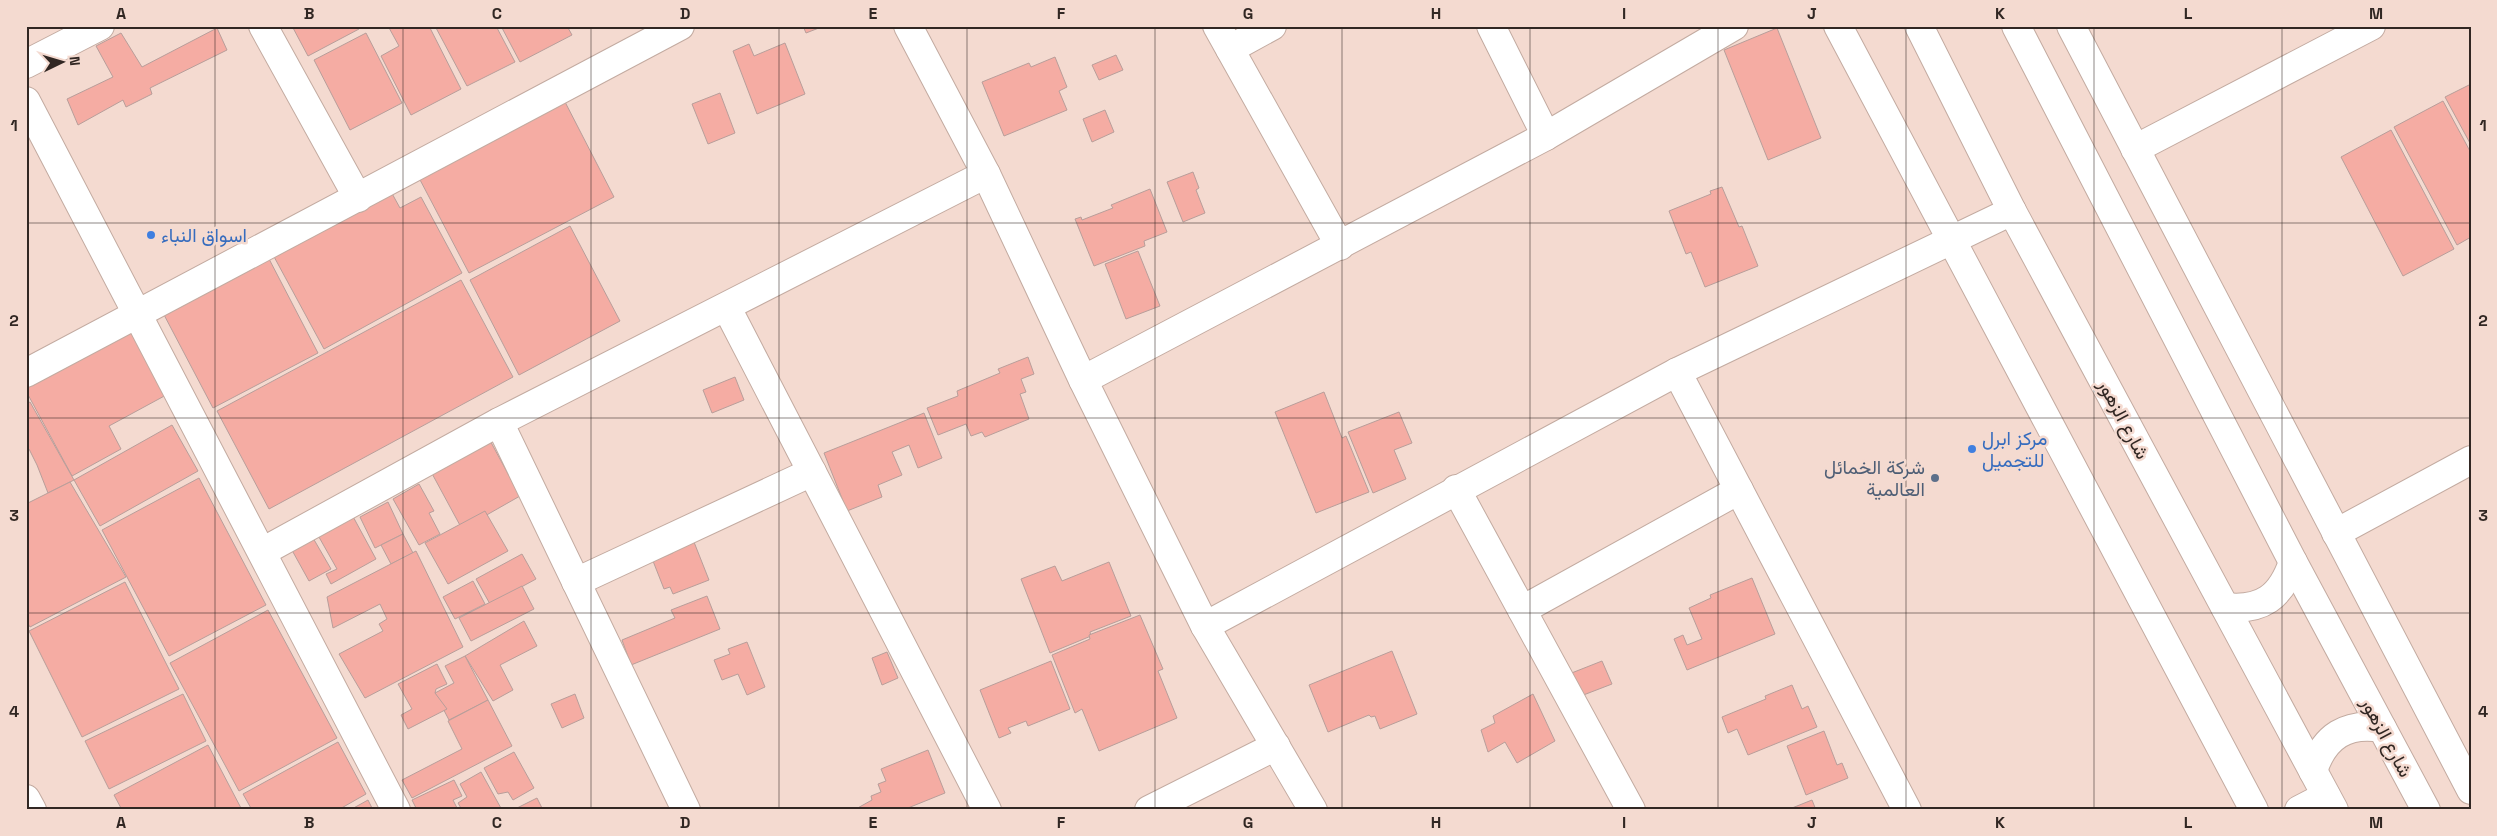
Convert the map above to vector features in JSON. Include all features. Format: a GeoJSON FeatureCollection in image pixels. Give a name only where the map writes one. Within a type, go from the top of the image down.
{"type":"FeatureCollection","features":[{"type":"Feature","properties":{"kind":"street"},"geometry":{"type":"LineString","coordinates":[[26,64],[100,26]]}},
{"type":"Feature","properties":{"kind":"street"},"geometry":{"type":"LineString","coordinates":[[263,26],[358,198]]}},
{"type":"Feature","properties":{"kind":"street"},"geometry":{"type":"LineString","coordinates":[[26,373],[138,316],[680,26]]}},
{"type":"Feature","properties":{"kind":"street"},"geometry":{"type":"LineString","coordinates":[[908,26],[986,174],[1082,380],[1206,626],[1313,810]]}},
{"type":"Feature","properties":{"kind":"street"},"geometry":{"type":"LineString","coordinates":[[1272,26],[1224,38],[1340,246]]}},
{"type":"Feature","properties":{"kind":"street"},"geometry":{"type":"LineString","coordinates":[[1491,26],[1546,136]]}},
{"type":"Feature","properties":{"kind":"street"},"geometry":{"type":"LineString","coordinates":[[1082,380],[1546,136],[1734,26]]}},
{"type":"Feature","properties":{"kind":"street"},"geometry":{"type":"LineString","coordinates":[[1838,26],[2254,810]]}},
{"type":"Feature","properties":{"kind":"street","name":"شارع الزهور"},"geometry":{"type":"LineString","coordinates":[[1919,26],[2012,211],[2330,803]]}},
{"type":"Feature","properties":{"kind":"street","name":"شارع الزهور"},"geometry":{"type":"LineString","coordinates":[[2016,26],[2293,562],[2426,810]]}},
{"type":"Feature","properties":{"kind":"street"},"geometry":{"type":"LineString","coordinates":[[2071,26],[2471,790]]}},
{"type":"Feature","properties":{"kind":"street"},"geometry":{"type":"LineString","coordinates":[[2135,149],[2371,26]]}},
{"type":"Feature","properties":{"kind":"street"},"geometry":{"type":"LineString","coordinates":[[26,101],[396,810]]}},
{"type":"Feature","properties":{"kind":"street"},"geometry":{"type":"LineString","coordinates":[[262,552],[499,422],[727,308],[986,174]]}},
{"type":"Feature","properties":{"kind":"street"},"geometry":{"type":"LineString","coordinates":[[1206,626],[1456,489],[1677,372],[2012,211]]}},
{"type":"Feature","properties":{"kind":"street"},"geometry":{"type":"LineString","coordinates":[[727,308],[987,810]]}},
{"type":"Feature","properties":{"kind":"street"},"geometry":{"type":"LineString","coordinates":[[1677,372],[1907,810]]}},
{"type":"Feature","properties":{"kind":"street"},"geometry":{"type":"LineString","coordinates":[[499,422],[686,810]]}},
{"type":"Feature","properties":{"kind":"street"},"geometry":{"type":"LineString","coordinates":[[2336,533],[2471,460]]}},
{"type":"Feature","properties":{"kind":"street"},"geometry":{"type":"LineString","coordinates":[[576,582],[812,472]]}},
{"type":"Feature","properties":{"kind":"street"},"geometry":{"type":"LineString","coordinates":[[1456,489],[1631,810]]}},
{"type":"Feature","properties":{"kind":"street"},"geometry":{"type":"LineString","coordinates":[[1522,610],[1739,490]]}},
{"type":"Feature","properties":{"kind":"street"},"geometry":{"type":"LineString","coordinates":[[2225,607],[2255,606],[2268,600],[2280,590],[2293,562]]}},
{"type":"Feature","properties":{"kind":"street"},"geometry":{"type":"LineString","coordinates":[[2313,771],[2318,756],[2338,734],[2352,728],[2367,726],[2382,728]]}},
{"type":"Feature","properties":{"kind":"street"},"geometry":{"type":"LineString","coordinates":[[1149,810],[1276,746]]}},
{"type":"Feature","properties":{"kind":"street"},"geometry":{"type":"LineString","coordinates":[[26,799],[32,810]]}},
{"type":"Feature","properties":{"kind":"street"},"geometry":{"type":"LineString","coordinates":[[2299,810],[2330,803]]}},
{"type":"Feature","properties":{"kind":"building"},"geometry":{"type":"Polygon","coordinates":[[[292,26],[358,26],[359,29],[308,56],[292,26]]]}},
{"type":"Feature","properties":{"kind":"building"},"geometry":{"type":"Polygon","coordinates":[[[388,26],[429,26],[461,89],[411,115],[381,56],[399,46],[388,26]]]}},
{"type":"Feature","properties":{"kind":"building"},"geometry":{"type":"Polygon","coordinates":[[[435,26],[496,26],[515,62],[467,86],[435,26]]]}},
{"type":"Feature","properties":{"kind":"building"},"geometry":{"type":"Polygon","coordinates":[[[501,26],[567,26],[572,35],[520,62],[501,26]]]}},
{"type":"Feature","properties":{"kind":"building"},"geometry":{"type":"Polygon","coordinates":[[[803,26],[824,26],[806,33],[803,26]]]}},
{"type":"Feature","properties":{"kind":"building"},"geometry":{"type":"Polygon","coordinates":[[[217,28],[227,50],[150,88],[152,94],[126,107],[123,100],[78,125],[67,99],[113,77],[96,46],[121,33],[142,67],[217,28]]]}},
{"type":"Feature","properties":{"kind":"building"},"geometry":{"type":"Polygon","coordinates":[[[1777,28],[1821,138],[1768,160],[1724,50],[1777,28]]]}},
{"type":"Feature","properties":{"kind":"building"},"geometry":{"type":"Polygon","coordinates":[[[366,33],[402,103],[350,130],[314,60],[366,33]]]}},
{"type":"Feature","properties":{"kind":"building"},"geometry":{"type":"Polygon","coordinates":[[[785,43],[805,94],[757,114],[733,51],[749,44],[754,56],[785,43]]]}},
{"type":"Feature","properties":{"kind":"building"},"geometry":{"type":"Polygon","coordinates":[[[1116,55],[1123,70],[1099,80],[1092,65],[1116,55]]]}},
{"type":"Feature","properties":{"kind":"building"},"geometry":{"type":"Polygon","coordinates":[[[1055,57],[1067,87],[1059,91],[1067,110],[1004,136],[982,82],[1029,63],[1031,67],[1055,57]]]}},
{"type":"Feature","properties":{"kind":"building"},"geometry":{"type":"Polygon","coordinates":[[[2471,84],[2471,145],[2445,97],[2471,84]]]}},
{"type":"Feature","properties":{"kind":"building"},"geometry":{"type":"Polygon","coordinates":[[[720,93],[735,133],[708,144],[692,104],[720,93]]]}},
{"type":"Feature","properties":{"kind":"building"},"geometry":{"type":"Polygon","coordinates":[[[564,100],[614,197],[469,273],[418,176],[564,100]]]}},
{"type":"Feature","properties":{"kind":"building"},"geometry":{"type":"Polygon","coordinates":[[[2443,101],[2471,153],[2471,237],[2457,245],[2394,127],[2443,101]]]}},
{"type":"Feature","properties":{"kind":"building"},"geometry":{"type":"Polygon","coordinates":[[[1105,110],[1114,132],[1092,142],[1083,119],[1105,110]]]}},
{"type":"Feature","properties":{"kind":"building"},"geometry":{"type":"Polygon","coordinates":[[[2391,130],[2454,249],[2403,276],[2341,157],[2391,130]]]}},
{"type":"Feature","properties":{"kind":"building"},"geometry":{"type":"Polygon","coordinates":[[[1193,172],[1199,188],[1196,190],[1205,213],[1183,222],[1167,182],[1193,172]]]}},
{"type":"Feature","properties":{"kind":"building"},"geometry":{"type":"Polygon","coordinates":[[[1722,187],[1739,227],[1742,226],[1758,266],[1705,287],[1691,252],[1686,254],[1669,211],[1711,194],[1710,191],[1722,187]]]}},
{"type":"Feature","properties":{"kind":"building"},"geometry":{"type":"Polygon","coordinates":[[[389,188],[400,208],[421,197],[462,273],[324,349],[272,253],[389,188]]]}},
{"type":"Feature","properties":{"kind":"building"},"geometry":{"type":"Polygon","coordinates":[[[1150,189],[1167,232],[1144,241],[1145,246],[1094,266],[1075,219],[1081,217],[1082,220],[1113,208],[1111,205],[1150,189]]]}},
{"type":"Feature","properties":{"kind":"building"},"geometry":{"type":"Polygon","coordinates":[[[570,226],[620,321],[519,375],[470,280],[570,226]]]}},
{"type":"Feature","properties":{"kind":"building"},"geometry":{"type":"Polygon","coordinates":[[[1138,251],[1160,306],[1126,319],[1105,264],[1138,251]]]}},
{"type":"Feature","properties":{"kind":"building"},"geometry":{"type":"Polygon","coordinates":[[[268,257],[318,353],[213,408],[162,311],[268,257]]]}},
{"type":"Feature","properties":{"kind":"building"},"geometry":{"type":"Polygon","coordinates":[[[461,280],[513,377],[269,509],[217,411],[461,280]]]}},
{"type":"Feature","properties":{"kind":"building"},"geometry":{"type":"Polygon","coordinates":[[[130,324],[168,394],[109,426],[121,449],[72,476],[26,391],[26,381],[130,324]]]}},
{"type":"Feature","properties":{"kind":"building"},"geometry":{"type":"Polygon","coordinates":[[[1028,357],[1034,374],[1021,379],[1026,392],[1020,394],[1029,419],[985,437],[982,432],[971,436],[966,424],[938,435],[927,408],[958,396],[957,391],[1000,373],[998,369],[1028,357]]]}},
{"type":"Feature","properties":{"kind":"building"},"geometry":{"type":"Polygon","coordinates":[[[735,377],[744,400],[712,413],[703,390],[735,377]]]}},
{"type":"Feature","properties":{"kind":"building"},"geometry":{"type":"Polygon","coordinates":[[[1324,392],[1342,438],[1346,436],[1369,492],[1316,513],[1275,412],[1324,392]]]}},
{"type":"Feature","properties":{"kind":"building"},"geometry":{"type":"Polygon","coordinates":[[[30,402],[74,480],[48,493],[29,449],[26,451],[26,404],[30,402]]]}},
{"type":"Feature","properties":{"kind":"building"},"geometry":{"type":"Polygon","coordinates":[[[1399,412],[1412,443],[1394,450],[1406,479],[1373,493],[1348,432],[1399,412]]]}},
{"type":"Feature","properties":{"kind":"building"},"geometry":{"type":"Polygon","coordinates":[[[924,413],[942,458],[918,468],[909,445],[892,452],[902,475],[878,485],[882,497],[847,511],[824,453],[924,413]]]}},
{"type":"Feature","properties":{"kind":"building"},"geometry":{"type":"Polygon","coordinates":[[[172,425],[198,471],[100,526],[74,480],[172,425]]]}},
{"type":"Feature","properties":{"kind":"building"},"geometry":{"type":"Polygon","coordinates":[[[487,435],[520,496],[462,529],[429,468],[487,435]]]}},
{"type":"Feature","properties":{"kind":"building"},"geometry":{"type":"Polygon","coordinates":[[[199,478],[266,605],[169,656],[102,530],[199,478]]]}},
{"type":"Feature","properties":{"kind":"building"},"geometry":{"type":"Polygon","coordinates":[[[70,482],[126,577],[30,627],[26,620],[26,504],[70,482]]]}},
{"type":"Feature","properties":{"kind":"building"},"geometry":{"type":"Polygon","coordinates":[[[419,484],[434,511],[429,513],[440,534],[419,545],[393,499],[419,484]]]}},
{"type":"Feature","properties":{"kind":"building"},"geometry":{"type":"Polygon","coordinates":[[[388,502],[403,534],[375,548],[360,517],[388,502]]]}},
{"type":"Feature","properties":{"kind":"building"},"geometry":{"type":"Polygon","coordinates":[[[350,511],[376,559],[331,584],[326,574],[337,569],[315,530],[350,511]]]}},
{"type":"Feature","properties":{"kind":"building"},"geometry":{"type":"Polygon","coordinates":[[[485,511],[508,551],[448,584],[425,543],[485,511]]]}},
{"type":"Feature","properties":{"kind":"building"},"geometry":{"type":"Polygon","coordinates":[[[309,531],[331,569],[309,581],[288,543],[309,531]]]}},
{"type":"Feature","properties":{"kind":"building"},"geometry":{"type":"Polygon","coordinates":[[[403,534],[413,553],[391,564],[381,545],[403,534]]]}},
{"type":"Feature","properties":{"kind":"building"},"geometry":{"type":"Polygon","coordinates":[[[692,537],[709,580],[673,594],[670,587],[664,589],[653,561],[673,553],[670,546],[692,537]]]}},
{"type":"Feature","properties":{"kind":"building"},"geometry":{"type":"Polygon","coordinates":[[[416,551],[463,647],[365,698],[339,654],[383,631],[379,624],[387,619],[380,604],[333,628],[327,597],[416,551]]]}},
{"type":"Feature","properties":{"kind":"building"},"geometry":{"type":"Polygon","coordinates":[[[522,554],[536,579],[490,604],[476,579],[522,554]]]}},
{"type":"Feature","properties":{"kind":"building"},"geometry":{"type":"Polygon","coordinates":[[[1109,562],[1131,616],[1090,632],[1091,636],[1050,653],[1021,579],[1055,566],[1062,581],[1109,562]]]}},
{"type":"Feature","properties":{"kind":"building"},"geometry":{"type":"Polygon","coordinates":[[[1752,578],[1775,634],[1687,670],[1674,639],[1683,635],[1687,645],[1702,639],[1689,608],[1711,598],[1710,595],[1752,578]]]}},
{"type":"Feature","properties":{"kind":"building"},"geometry":{"type":"Polygon","coordinates":[[[473,581],[485,604],[455,619],[443,597],[473,581]]]}},
{"type":"Feature","properties":{"kind":"building"},"geometry":{"type":"Polygon","coordinates":[[[125,582],[179,689],[82,737],[29,631],[125,582]]]}},
{"type":"Feature","properties":{"kind":"building"},"geometry":{"type":"Polygon","coordinates":[[[522,586],[534,609],[471,641],[459,618],[522,586]]]}},
{"type":"Feature","properties":{"kind":"building"},"geometry":{"type":"Polygon","coordinates":[[[707,596],[720,629],[631,665],[622,640],[675,618],[671,610],[707,596]]]}},
{"type":"Feature","properties":{"kind":"building"},"geometry":{"type":"Polygon","coordinates":[[[268,610],[337,738],[239,791],[170,663],[268,610]]]}},
{"type":"Feature","properties":{"kind":"building"},"geometry":{"type":"Polygon","coordinates":[[[1140,615],[1163,669],[1158,671],[1177,718],[1099,751],[1082,709],[1075,713],[1052,655],[1090,639],[1089,635],[1140,615]]]}},
{"type":"Feature","properties":{"kind":"building"},"geometry":{"type":"Polygon","coordinates":[[[524,621],[537,646],[500,665],[513,690],[493,701],[465,656],[524,621]]]}},
{"type":"Feature","properties":{"kind":"building"},"geometry":{"type":"Polygon","coordinates":[[[747,642],[765,687],[747,695],[738,674],[722,680],[714,660],[730,654],[728,649],[747,642]]]}},
{"type":"Feature","properties":{"kind":"building"},"geometry":{"type":"Polygon","coordinates":[[[1392,651],[1417,714],[1380,729],[1375,716],[1371,717],[1369,715],[1328,732],[1309,685],[1392,651]]]}},
{"type":"Feature","properties":{"kind":"building"},"geometry":{"type":"Polygon","coordinates":[[[887,652],[898,678],[882,685],[872,658],[887,652]]]}},
{"type":"Feature","properties":{"kind":"building"},"geometry":{"type":"Polygon","coordinates":[[[465,656],[488,700],[449,720],[435,693],[454,683],[445,666],[465,656]]]}},
{"type":"Feature","properties":{"kind":"building"},"geometry":{"type":"Polygon","coordinates":[[[1051,661],[1070,709],[1028,726],[1026,721],[1008,728],[1011,733],[999,738],[980,690],[1051,661]]]}},
{"type":"Feature","properties":{"kind":"building"},"geometry":{"type":"Polygon","coordinates":[[[1602,661],[1612,684],[1573,699],[1564,676],[1602,661]]]}},
{"type":"Feature","properties":{"kind":"building"},"geometry":{"type":"Polygon","coordinates":[[[437,664],[447,684],[436,689],[435,693],[447,709],[408,729],[401,715],[412,709],[398,684],[437,664]]]}},
{"type":"Feature","properties":{"kind":"building"},"geometry":{"type":"Polygon","coordinates":[[[1792,685],[1802,709],[1808,706],[1817,727],[1748,755],[1737,729],[1728,733],[1722,717],[1766,699],[1765,696],[1792,685]]]}},
{"type":"Feature","properties":{"kind":"building"},"geometry":{"type":"Polygon","coordinates":[[[183,694],[206,741],[109,789],[85,741],[183,694]]]}},
{"type":"Feature","properties":{"kind":"building"},"geometry":{"type":"Polygon","coordinates":[[[575,694],[584,718],[562,728],[551,704],[575,694]]]}},
{"type":"Feature","properties":{"kind":"building"},"geometry":{"type":"Polygon","coordinates":[[[1533,694],[1555,741],[1517,763],[1505,742],[1488,752],[1481,730],[1495,723],[1493,716],[1533,694]]]}},
{"type":"Feature","properties":{"kind":"building"},"geometry":{"type":"Polygon","coordinates":[[[488,700],[512,746],[412,798],[402,780],[462,749],[448,721],[488,700]]]}},
{"type":"Feature","properties":{"kind":"building"},"geometry":{"type":"Polygon","coordinates":[[[1824,731],[1837,765],[1842,763],[1848,778],[1806,795],[1787,746],[1824,731]]]}},
{"type":"Feature","properties":{"kind":"building"},"geometry":{"type":"Polygon","coordinates":[[[338,742],[366,794],[338,810],[252,810],[243,794],[338,742]]]}},
{"type":"Feature","properties":{"kind":"building"},"geometry":{"type":"Polygon","coordinates":[[[208,745],[242,810],[122,810],[114,795],[208,745]]]}},
{"type":"Feature","properties":{"kind":"building"},"geometry":{"type":"Polygon","coordinates":[[[928,750],[945,793],[903,810],[854,810],[872,800],[871,796],[881,792],[878,784],[886,781],[881,769],[928,750]]]}},
{"type":"Feature","properties":{"kind":"building"},"geometry":{"type":"Polygon","coordinates":[[[514,752],[534,788],[513,800],[508,792],[498,794],[484,768],[514,752]]]}},
{"type":"Feature","properties":{"kind":"building"},"geometry":{"type":"Polygon","coordinates":[[[481,772],[502,810],[462,810],[458,803],[467,797],[460,784],[481,772]]]}},
{"type":"Feature","properties":{"kind":"building"},"geometry":{"type":"Polygon","coordinates":[[[454,780],[462,796],[453,800],[458,810],[417,810],[412,800],[454,780]]]}},
{"type":"Feature","properties":{"kind":"building"},"geometry":{"type":"Polygon","coordinates":[[[537,798],[543,810],[513,810],[537,798]]]}},
{"type":"Feature","properties":{"kind":"building"},"geometry":{"type":"Polygon","coordinates":[[[368,800],[373,810],[350,810],[368,800]]]}},
{"type":"Feature","properties":{"kind":"building"},"geometry":{"type":"Polygon","coordinates":[[[1812,800],[1816,810],[1787,810],[1812,800]]]}},
{"type":"Feature","properties":{"kind":"place","name":"اسواق النباء"},"geometry":{"type":"Point","coordinates":[151,235]}},
{"type":"Feature","properties":{"kind":"place","name":"مركز ابرل للتجميل"},"geometry":{"type":"Point","coordinates":[1972,449]}},
{"type":"Feature","properties":{"kind":"place","name":"شركة الخمائل العالمية"},"geometry":{"type":"Point","coordinates":[1935,478]}}]}
